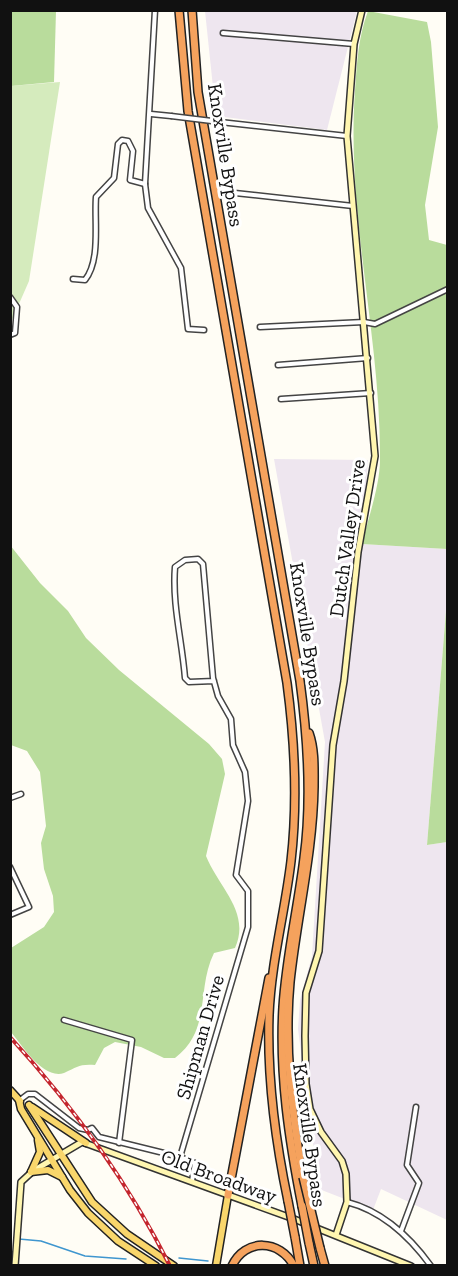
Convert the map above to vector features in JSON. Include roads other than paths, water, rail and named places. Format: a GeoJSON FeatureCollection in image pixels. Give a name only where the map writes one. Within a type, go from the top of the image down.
{"type":"FeatureCollection","features":[{"type":"Feature","properties":{"kind":"highway","name":"Knoxville Bypass"},"geometry":{"type":"LineString","coordinates":[[179,10],[184,88],[287,683],[294,743],[293,841],[276,950],[269,1015],[270,1083],[275,1133],[300,1266]]}},
{"type":"Feature","properties":{"kind":"highway","name":"Knoxville Bypass"},"geometry":{"type":"LineString","coordinates":[[192,10],[201,111],[305,721],[309,767],[307,831],[286,970],[282,1033],[286,1118],[314,1266]]}},
{"type":"Feature","properties":{"kind":"highway"},"geometry":{"type":"LineString","coordinates":[[305,721],[312,743],[314,809],[306,884],[290,982],[288,1037],[294,1125],[303,1177],[325,1266]]}},
{"type":"Feature","properties":{"kind":"highway"},"geometry":{"type":"LineString","coordinates":[[228,1195],[262,1003],[276,950]]}},
{"type":"Feature","properties":{"kind":"highway"},"geometry":{"type":"LineString","coordinates":[[232,1266],[243,1251],[263,1245],[280,1249],[294,1266]]}},
{"type":"Feature","properties":{"kind":"main road"},"geometry":{"type":"LineString","coordinates":[[10,1090],[19,1100],[86,1143]]}},
{"type":"Feature","properties":{"kind":"main road"},"geometry":{"type":"LineString","coordinates":[[19,1100],[21,1109],[62,1177],[95,1221],[145,1262],[156,1266]]}},
{"type":"Feature","properties":{"kind":"main road"},"geometry":{"type":"LineString","coordinates":[[28,1105],[84,1192],[102,1212],[174,1266]]}},
{"type":"Feature","properties":{"kind":"main road"},"geometry":{"type":"LineString","coordinates":[[31,1172],[40,1152],[36,1131]]}},
{"type":"Feature","properties":{"kind":"main road"},"geometry":{"type":"LineString","coordinates":[[31,1172],[48,1170],[62,1177]]}},
{"type":"Feature","properties":{"kind":"main road"},"geometry":{"type":"LineString","coordinates":[[216,1266],[228,1195]]}},
{"type":"Feature","properties":{"kind":"street"},"geometry":{"type":"LineString","coordinates":[[155,10],[151,114],[145,184],[148,208],[181,268],[188,329],[204,330]]}},
{"type":"Feature","properties":{"kind":"street","name":"Dutch Valley Drive"},"geometry":{"type":"LineString","coordinates":[[336,1235],[347,1202],[348,1186],[342,1161],[321,1132],[309,1109],[304,1036],[306,993],[319,951],[333,745],[358,552],[375,456],[372,393],[347,136],[354,44],[362,10]]}},
{"type":"Feature","properties":{"kind":"street"},"geometry":{"type":"LineString","coordinates":[[223,33],[354,44]]}},
{"type":"Feature","properties":{"kind":"street"},"geometry":{"type":"LineString","coordinates":[[151,114],[347,136]]}},
{"type":"Feature","properties":{"kind":"street"},"geometry":{"type":"LineString","coordinates":[[73,279],[85,280],[90,273],[93,261],[96,197],[114,178],[118,144],[122,140],[128,141],[133,151],[130,180],[145,184]]}},
{"type":"Feature","properties":{"kind":"street"},"geometry":{"type":"LineString","coordinates":[[235,193],[353,206]]}},
{"type":"Feature","properties":{"kind":"street"},"geometry":{"type":"LineString","coordinates":[[260,327],[364,322],[375,324],[447,288]]}},
{"type":"Feature","properties":{"kind":"street"},"geometry":{"type":"LineString","coordinates":[[10,297],[17,307],[15,333],[10,335]]}},
{"type":"Feature","properties":{"kind":"street"},"geometry":{"type":"LineString","coordinates":[[278,365],[368,358]]}},
{"type":"Feature","properties":{"kind":"street"},"geometry":{"type":"LineString","coordinates":[[281,399],[372,393]]}},
{"type":"Feature","properties":{"kind":"street"},"geometry":{"type":"LineString","coordinates":[[198,559],[203,564],[214,681],[189,682],[185,678],[181,638],[173,601],[175,567],[185,560],[198,559]]}},
{"type":"Feature","properties":{"kind":"street","name":"Shipman Drive"},"geometry":{"type":"LineString","coordinates":[[180,1157],[248,927],[248,891],[236,875],[248,801],[245,772],[233,745],[231,719],[218,696],[214,681]]}},
{"type":"Feature","properties":{"kind":"street"},"geometry":{"type":"LineString","coordinates":[[10,798],[21,794]]}},
{"type":"Feature","properties":{"kind":"street"},"geometry":{"type":"LineString","coordinates":[[10,867],[29,907],[10,915]]}},
{"type":"Feature","properties":{"kind":"street"},"geometry":{"type":"LineString","coordinates":[[64,1020],[132,1040],[119,1143]]}},
{"type":"Feature","properties":{"kind":"street"},"geometry":{"type":"LineString","coordinates":[[19,1100],[28,1094],[35,1094],[80,1128],[92,1128],[99,1137],[180,1157],[195,1163],[192,1181]]}},
{"type":"Feature","properties":{"kind":"street"},"geometry":{"type":"LineString","coordinates":[[401,1232],[419,1183],[407,1165],[416,1107]]}},
{"type":"Feature","properties":{"kind":"street"},"geometry":{"type":"LineString","coordinates":[[15,1266],[20,1186],[31,1172],[52,1158],[75,1144],[86,1143]]}},
{"type":"Feature","properties":{"kind":"street","name":"Old Broadway"},"geometry":{"type":"LineString","coordinates":[[86,1143],[336,1235],[411,1266]]}},
{"type":"Feature","properties":{"kind":"street"},"geometry":{"type":"LineString","coordinates":[[347,1202],[368,1208],[401,1232],[431,1266]]}},
{"type":"Feature","properties":{"kind":"waterway"},"geometry":{"type":"LineString","coordinates":[[19,1239],[41,1241],[85,1256],[126,1259]]}},
{"type":"Feature","properties":{"kind":"waterway"},"geometry":{"type":"LineString","coordinates":[[179,1258],[208,1261]]}},
{"type":"Feature","properties":{"kind":"railway"},"geometry":{"type":"LineString","coordinates":[[10,1037],[56,1090],[98,1146],[136,1204],[170,1266]]}}]}
